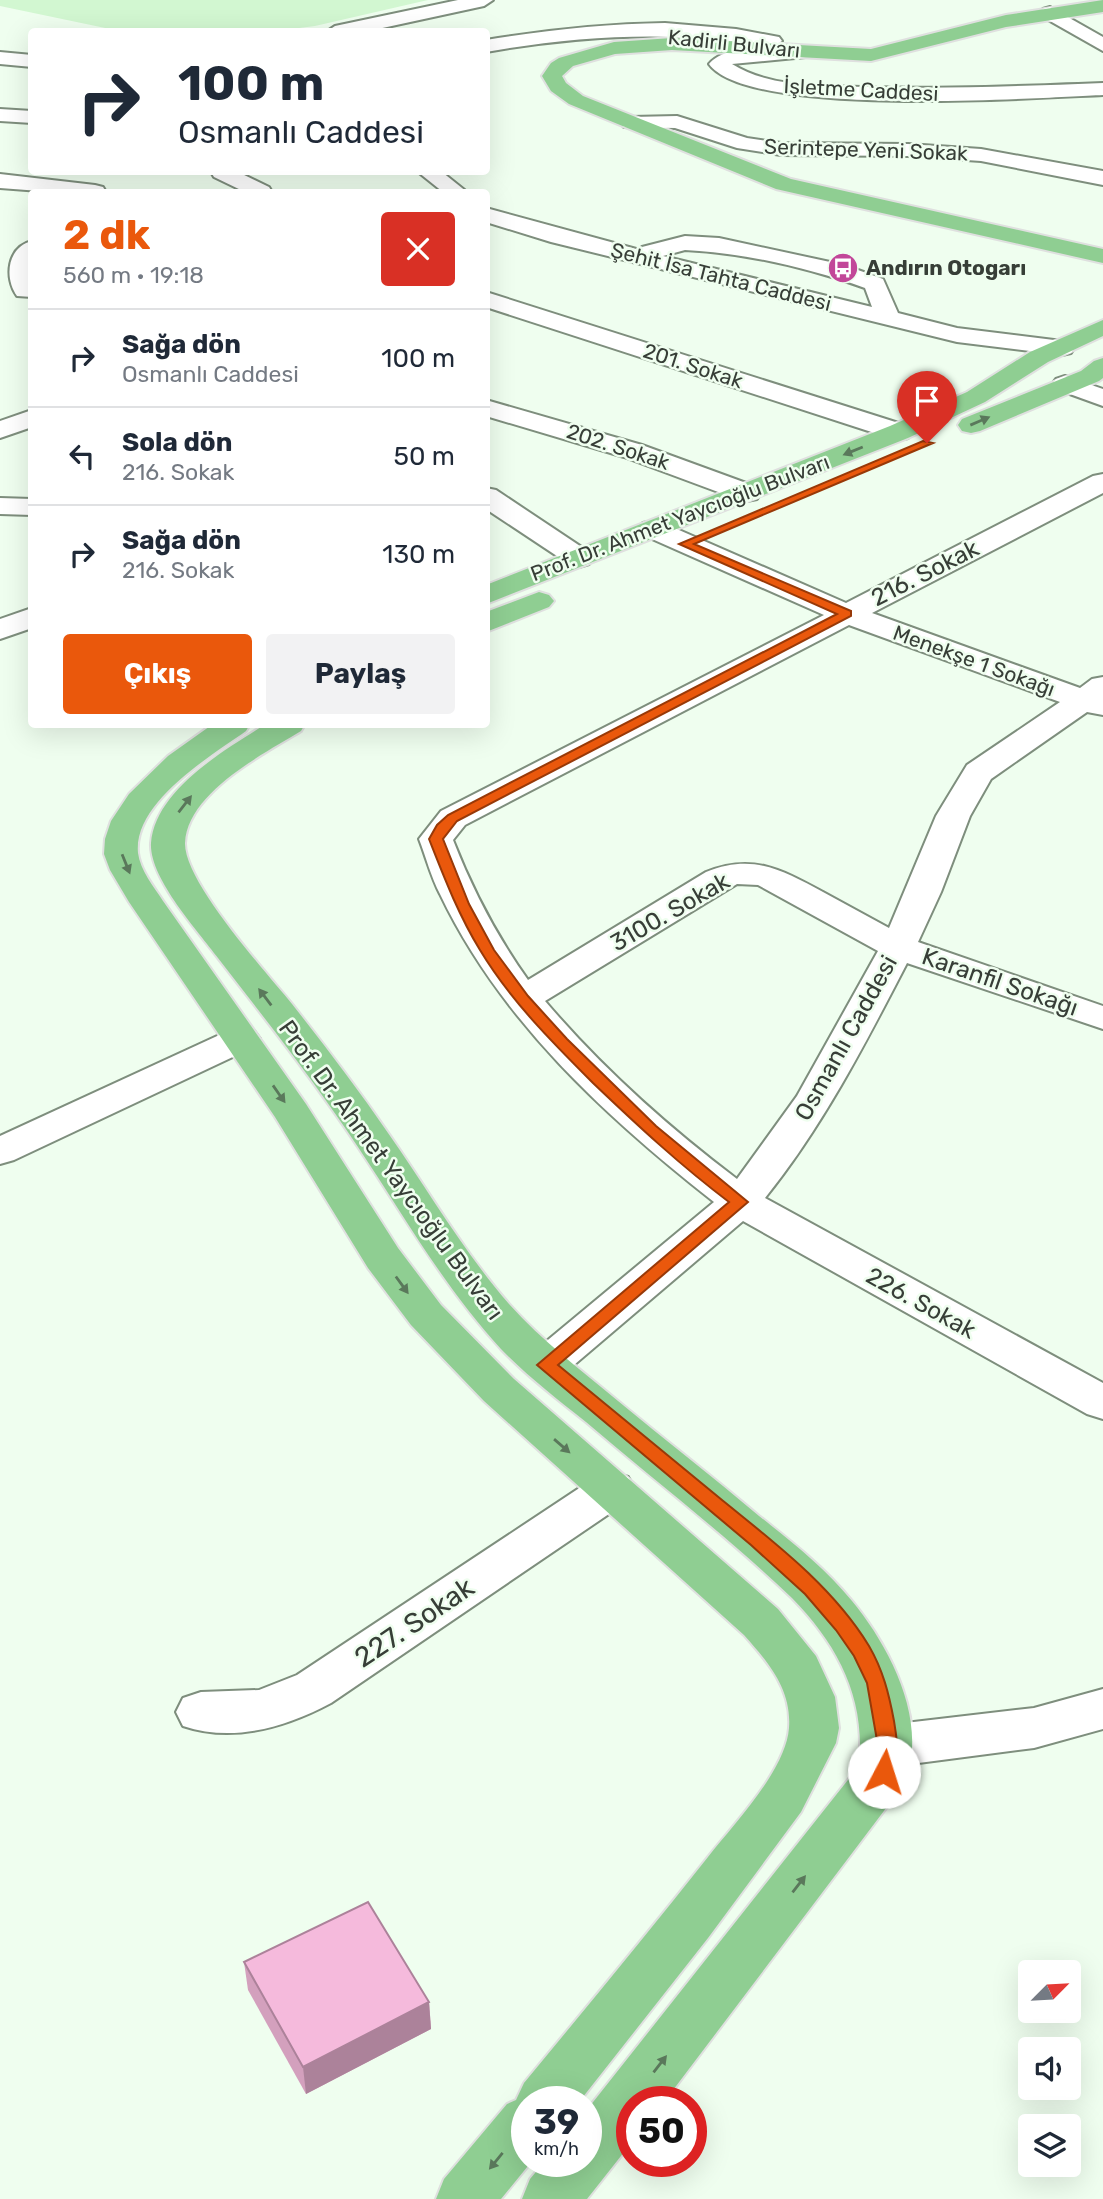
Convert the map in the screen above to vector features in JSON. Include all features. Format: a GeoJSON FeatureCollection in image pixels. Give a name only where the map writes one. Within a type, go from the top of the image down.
{"type":"FeatureCollection","features":[{"type":"Feature","properties":{"kind":"main road"},"geometry":{"type":"LineString","coordinates":[[811,52],[871,55],[1052,7],[1078,9],[1103,6]]}},
{"type":"Feature","properties":{"kind":"main road","name":"Kadirli Bulvarı"},"geometry":{"type":"LineString","coordinates":[[533,65],[576,48],[640,36],[729,40],[811,52]]}},
{"type":"Feature","properties":{"kind":"main road","name":"Kadirli Bulvarı"},"geometry":{"type":"LineString","coordinates":[[811,52],[687,44],[639,45],[566,62],[554,71],[552,80],[565,93],[631,123],[734,166],[801,189],[1098,254]]}},
{"type":"Feature","properties":{"kind":"main road"},"geometry":{"type":"LineString","coordinates":[[543,98],[573,114],[772,193],[1054,257],[1103,272]]}},
{"type":"Feature","properties":{"kind":"main road"},"geometry":{"type":"LineString","coordinates":[[1103,327],[1039,357],[1024,367],[1039,377],[1065,384],[1090,376],[1103,366]]}},
{"type":"Feature","properties":{"kind":"main road"},"geometry":{"type":"LineString","coordinates":[[1062,348],[1103,360]]}},
{"type":"Feature","properties":{"kind":"main road","name":"Prof. Dr. Ahmet Yaycıoğlu Bulvarı"},"geometry":{"type":"LineString","coordinates":[[490,593],[899,432],[976,397],[1024,367]]}},
{"type":"Feature","properties":{"kind":"main road","name":"Prof. Dr. Ahmet Yaycıoğlu Bulvarı"},"geometry":{"type":"LineString","coordinates":[[490,622],[1065,384]]}},
{"type":"Feature","properties":{"kind":"main road","name":"Prof. Dr. Ahmet Yaycıoğlu Bulvarı"},"geometry":{"type":"LineString","coordinates":[[229,728],[179,762],[154,785],[128,821],[122,839],[121,855],[146,902],[312,1144],[383,1258],[426,1315],[499,1390],[761,1622],[786,1650],[805,1679],[813,1702],[814,1731],[803,1766],[778,1804],[689,1922],[557,2086]]}},
{"type":"Feature","properties":{"kind":"main road","name":"Prof. Dr. Ahmet Yaycıoğlu Bulvarı"},"geometry":{"type":"LineString","coordinates":[[283,728],[246,751],[196,790],[178,812],[167,841],[170,858],[191,898],[354,1112],[460,1272],[497,1318],[546,1365],[758,1540],[812,1589],[843,1624],[872,1673],[885,1719],[888,1746],[884,1772],[602,2135]]}},
{"type":"Feature","properties":{"kind":"main road"},"geometry":{"type":"LineString","coordinates":[[466,2199],[511,2143]]}},
{"type":"Feature","properties":{"kind":"main road"},"geometry":{"type":"LineString","coordinates":[[551,2199],[568,2177]]}},
{"type":"Feature","properties":{"kind":"street"},"geometry":{"type":"LineString","coordinates":[[354,28],[484,0]]}},
{"type":"Feature","properties":{"kind":"street"},"geometry":{"type":"LineString","coordinates":[[1052,7],[1103,45]]}},
{"type":"Feature","properties":{"kind":"street"},"geometry":{"type":"LineString","coordinates":[[490,45],[588,32],[662,29],[730,33],[811,52]]}},
{"type":"Feature","properties":{"kind":"street","name":"İşletme Caddesi"},"geometry":{"type":"LineString","coordinates":[[811,52],[740,56],[722,60],[719,64],[724,70],[761,83],[835,92],[952,94],[1057,81],[1103,89]]}},
{"type":"Feature","properties":{"kind":"street"},"geometry":{"type":"LineString","coordinates":[[0,58],[28,61]]}},
{"type":"Feature","properties":{"kind":"street"},"geometry":{"type":"LineString","coordinates":[[0,115],[28,117]]}},
{"type":"Feature","properties":{"kind":"street","name":"Serintepe Yeni Sokak"},"geometry":{"type":"LineString","coordinates":[[631,123],[677,122],[731,140],[781,149],[908,150],[981,155],[1103,178]]}},
{"type":"Feature","properties":{"kind":"street"},"geometry":{"type":"LineString","coordinates":[[92,189],[104,175]]}},
{"type":"Feature","properties":{"kind":"street"},"geometry":{"type":"LineString","coordinates":[[228,175],[255,189]]}},
{"type":"Feature","properties":{"kind":"street"},"geometry":{"type":"LineString","coordinates":[[433,175],[452,189]]}},
{"type":"Feature","properties":{"kind":"street"},"geometry":{"type":"LineString","coordinates":[[0,181],[72,189]]}},
{"type":"Feature","properties":{"kind":"street","name":"Şehit İsa Tahta Caddesi"},"geometry":{"type":"LineString","coordinates":[[490,216],[634,255],[957,335],[1062,348]]}},
{"type":"Feature","properties":{"kind":"street"},"geometry":{"type":"LineString","coordinates":[[634,255],[685,243],[719,245],[836,270],[875,284],[888,318]]}},
{"type":"Feature","properties":{"kind":"street"},"geometry":{"type":"LineString","coordinates":[[0,296],[28,291],[19,270],[25,253],[24,245]]}},
{"type":"Feature","properties":{"kind":"street","name":"201. Sokak"},"geometry":{"type":"LineString","coordinates":[[490,300],[899,432]]}},
{"type":"Feature","properties":{"kind":"street","name":"Şehit İsa Tahta Caddesi"},"geometry":{"type":"LineString","coordinates":[[957,335],[1024,367]]}},
{"type":"Feature","properties":{"kind":"street"},"geometry":{"type":"LineString","coordinates":[[1065,384],[1103,398]]}},
{"type":"Feature","properties":{"kind":"street","name":"202. Sokak"},"geometry":{"type":"LineString","coordinates":[[490,409],[633,451],[747,493]]}},
{"type":"Feature","properties":{"kind":"street"},"geometry":{"type":"LineString","coordinates":[[0,430],[28,420]]}},
{"type":"Feature","properties":{"kind":"street","name":"216. Sokak"},"geometry":{"type":"LineString","coordinates":[[740,1202],[691,1165],[650,1129],[561,1043],[523,999],[487,950],[462,904],[436,839],[442,828],[453,818],[499,793],[1103,482]]}},
{"type":"Feature","properties":{"kind":"street"},"geometry":{"type":"LineString","coordinates":[[490,499],[579,558]]}},
{"type":"Feature","properties":{"kind":"street"},"geometry":{"type":"LineString","coordinates":[[0,506],[28,506]]}},
{"type":"Feature","properties":{"kind":"street","name":"Menekşe 1 Sokağı"},"geometry":{"type":"LineString","coordinates":[[653,529],[847,614],[1097,698]]}},
{"type":"Feature","properties":{"kind":"street"},"geometry":{"type":"LineString","coordinates":[[0,630],[28,620]]}},
{"type":"Feature","properties":{"kind":"street","name":"Osmanlı Caddesi"},"geometry":{"type":"LineString","coordinates":[[546,1365],[740,1202],[782,1151],[827,1080],[925,891],[944,834],[965,790],[979,772],[1097,698]]}},
{"type":"Feature","properties":{"kind":"street","name":"3100. Sokak"},"geometry":{"type":"LineString","coordinates":[[523,999],[732,873],[750,872],[769,877],[897,947]]}},
{"type":"Feature","properties":{"kind":"street","name":"Karanfil Sokağı"},"geometry":{"type":"LineString","coordinates":[[897,947],[1103,1018]]}},
{"type":"Feature","properties":{"kind":"street"},"geometry":{"type":"LineString","coordinates":[[0,1151],[241,1039]]}},
{"type":"Feature","properties":{"kind":"street","name":"226. Sokak"},"geometry":{"type":"LineString","coordinates":[[740,1202],[1103,1404]]}},
{"type":"Feature","properties":{"kind":"street","name":"227. Sokak"},"geometry":{"type":"LineString","coordinates":[[201,1712],[239,1715],[261,1711],[291,1701],[314,1689],[612,1489]]}},
{"type":"Feature","properties":{"kind":"street"},"geometry":{"type":"LineString","coordinates":[[888,1746],[1034,1728],[1103,1709]]}},
{"type":"Feature","properties":{"kind":"green space"},"geometry":{"type":"Polygon","coordinates":[[[0,0],[428,0],[299,28],[105,28],[0,6],[0,0]]]}},
{"type":"Feature","properties":{"kind":"building"},"geometry":{"type":"Polygon","coordinates":[[[368,1902],[429,2002],[303,2067],[244,1962],[368,1902]]]}},
{"type":"Feature","properties":{"kind":"place","name":"Andırın Otogarı"},"geometry":{"type":"Point","coordinates":[843,268]}},
{"type":"Feature","properties":{"kind":"route"},"geometry":{"type":"LineString","coordinates":[[884,1772],[888,1746],[877,1683],[862,1652],[843,1624],[812,1589],[758,1540],[546,1365],[740,1202],[691,1165],[650,1129],[561,1043],[523,999],[487,950],[462,904],[436,839],[442,828],[453,818],[847,614],[684,544],[927,443]]}}]}
